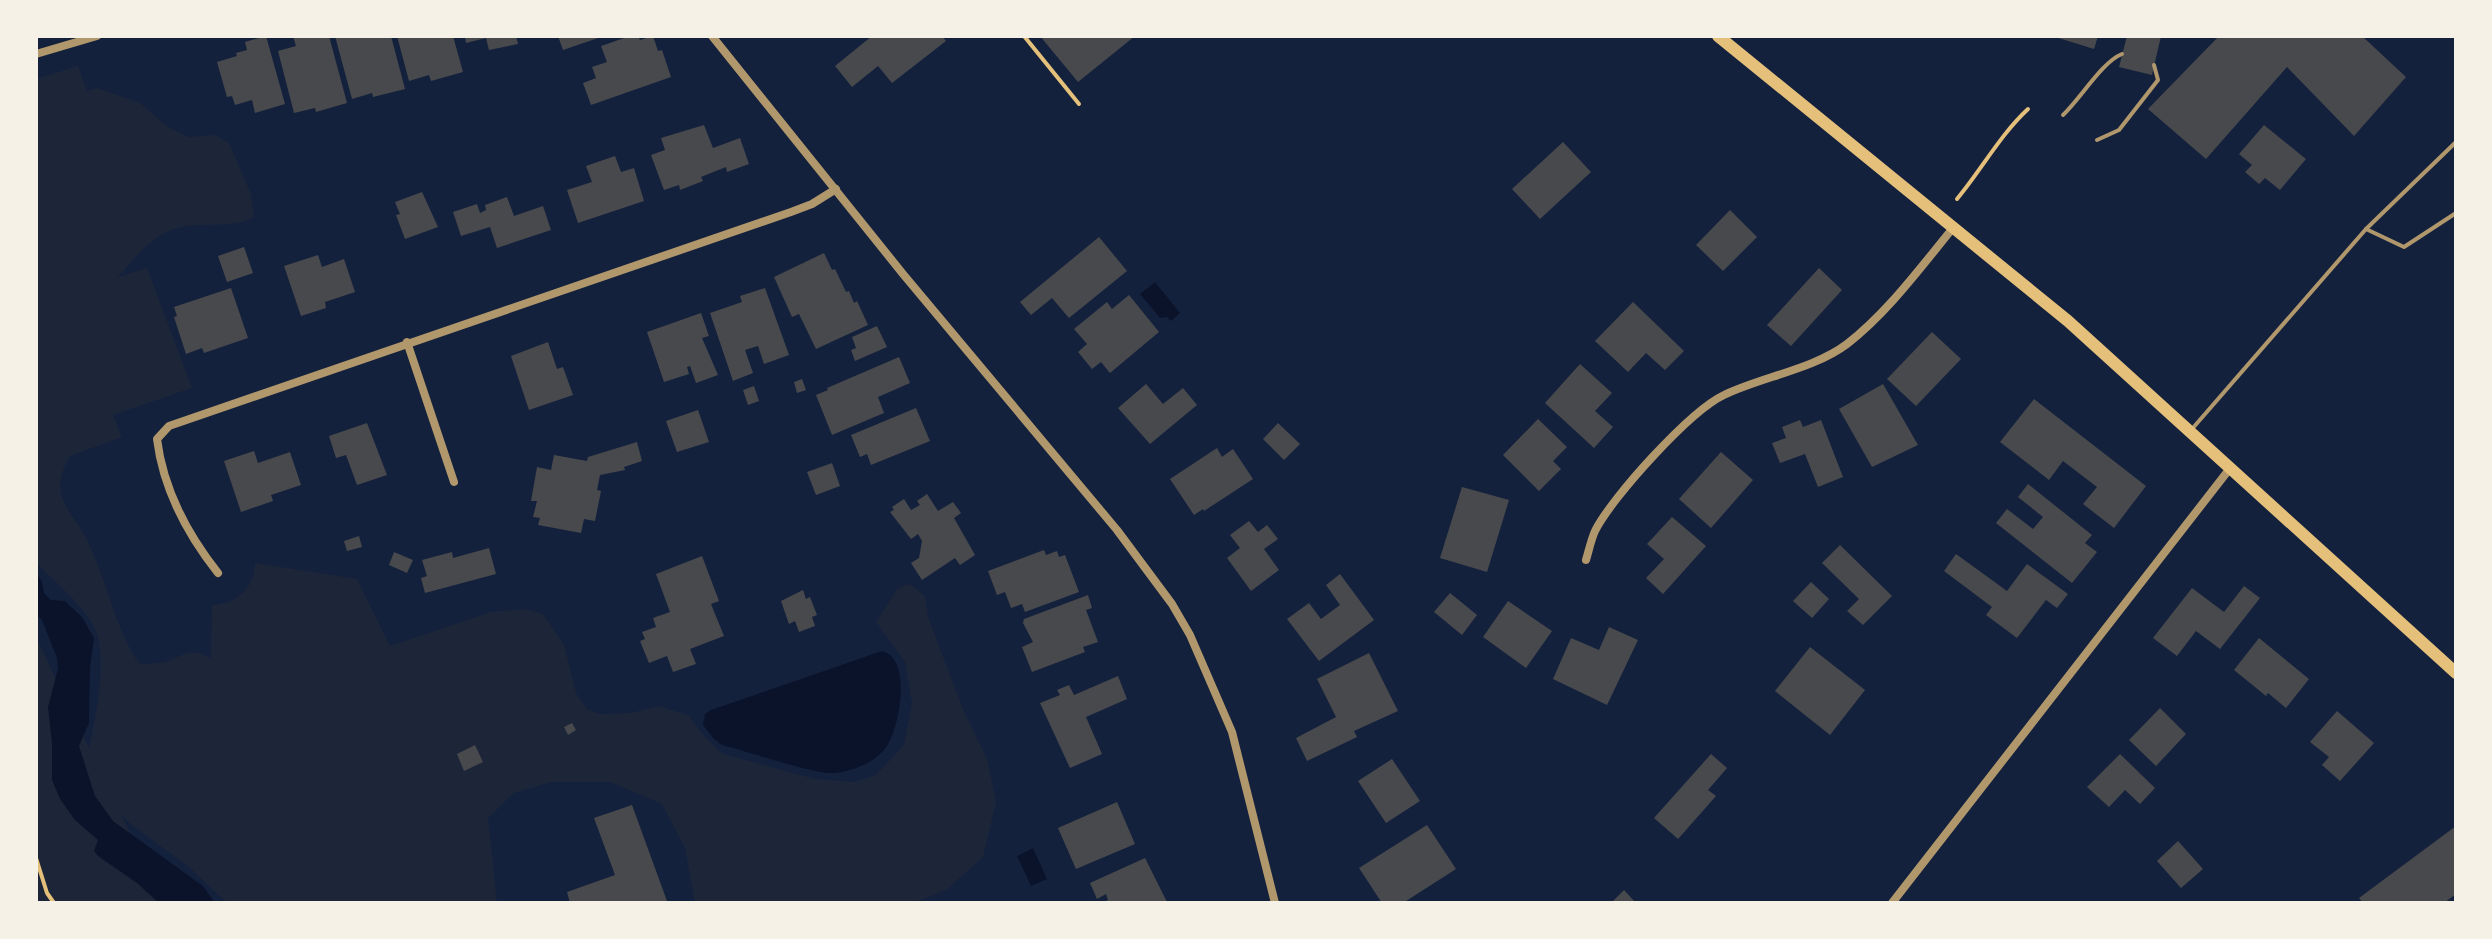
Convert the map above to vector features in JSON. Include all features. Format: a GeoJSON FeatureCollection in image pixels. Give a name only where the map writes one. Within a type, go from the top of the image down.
{"type":"FeatureCollection","features":[{"type":"Feature","properties":{"kind":"main road"},"geometry":{"type":"LineString","coordinates":[[1718,36],[2079,330],[2456,673]]}},
{"type":"Feature","properties":{"kind":"street"},"geometry":{"type":"LineString","coordinates":[[36,54],[97,36]]}},
{"type":"Feature","properties":{"kind":"street"},"geometry":{"type":"LineString","coordinates":[[712,36],[1117,530],[1172,604],[1190,635],[1232,732],[1275,903]]}},
{"type":"Feature","properties":{"kind":"street"},"geometry":{"type":"LineString","coordinates":[[218,573],[195,543],[182,519],[158,450],[159,434],[178,421],[803,208],[836,189]]}},
{"type":"Feature","properties":{"kind":"street"},"geometry":{"type":"LineString","coordinates":[[1586,560],[1595,531],[1608,509],[1688,419],[1726,394],[1825,356],[1845,345],[1885,310],[1953,228]]}},
{"type":"Feature","properties":{"kind":"street"},"geometry":{"type":"LineString","coordinates":[[407,342],[454,482]]}},
{"type":"Feature","properties":{"kind":"street"},"geometry":{"type":"LineString","coordinates":[[1892,903],[2231,467]]}},
{"type":"Feature","properties":{"kind":"lane"},"geometry":{"type":"LineString","coordinates":[[2063,115],[2081,98],[2111,59],[2122,54]]}},
{"type":"Feature","properties":{"kind":"lane"},"geometry":{"type":"LineString","coordinates":[[2097,140],[2119,130],[2158,80],[2154,65]]}},
{"type":"Feature","properties":{"kind":"lane"},"geometry":{"type":"LineString","coordinates":[[2191,430],[2366,229],[2456,142]]}},
{"type":"Feature","properties":{"kind":"lane"},"geometry":{"type":"LineString","coordinates":[[2366,229],[2404,247],[2456,213]]}},
{"type":"Feature","properties":{"kind":"path"},"geometry":{"type":"LineString","coordinates":[[1024,36],[1079,104]]}},
{"type":"Feature","properties":{"kind":"path"},"geometry":{"type":"LineString","coordinates":[[1957,199],[1983,167],[2004,133],[2028,109]]}},
{"type":"Feature","properties":{"kind":"path"},"geometry":{"type":"LineString","coordinates":[[36,858],[47,893],[54,903]]}},
{"type":"Feature","properties":{"kind":"shaded area"},"geometry":{"type":"Polygon","coordinates":[[[78,66],[87,91],[97,88],[140,103],[168,127],[189,137],[215,135],[229,143],[251,194],[254,217],[229,224],[176,228],[148,245],[118,277],[147,268],[192,388],[113,415],[122,437],[70,456],[62,476],[60,486],[64,503],[87,540],[124,637],[140,664],[165,662],[195,653],[211,660],[212,605],[229,602],[242,593],[248,587],[255,563],[357,579],[390,646],[491,612],[525,609],[543,614],[564,645],[576,693],[587,709],[599,714],[631,713],[659,706],[688,715],[723,754],[815,779],[855,782],[876,775],[904,745],[912,703],[905,662],[876,622],[898,588],[910,584],[925,596],[928,617],[963,709],[987,759],[996,802],[983,857],[946,890],[913,903],[695,903],[685,848],[662,804],[610,782],[551,782],[514,793],[488,818],[497,903],[227,903],[189,867],[121,814],[146,868],[180,903],[36,903],[36,637],[89,748],[101,671],[95,629],[68,594],[36,563],[36,79],[78,66]]]}},
{"type":"Feature","properties":{"kind":"shaded area"},"geometry":{"type":"Polygon","coordinates":[[[1155,282],[1180,313],[1171,321],[1167,317],[1160,318],[1140,294],[1155,282]]]}},
{"type":"Feature","properties":{"kind":"shaded area"},"geometry":{"type":"Polygon","coordinates":[[[36,572],[44,593],[51,600],[65,601],[82,617],[94,638],[89,723],[79,746],[95,796],[113,821],[203,886],[215,903],[159,903],[137,883],[98,856],[94,851],[98,840],[75,820],[60,799],[52,780],[48,707],[58,669],[57,658],[42,620],[36,614],[36,572]]]}},
{"type":"Feature","properties":{"kind":"shaded area"},"geometry":{"type":"Polygon","coordinates":[[[882,651],[892,656],[898,667],[899,712],[884,750],[862,766],[835,773],[797,767],[722,745],[703,725],[705,714],[711,710],[882,651]]]}},
{"type":"Feature","properties":{"kind":"shaded area"},"geometry":{"type":"Polygon","coordinates":[[[1033,848],[1047,879],[1031,886],[1017,856],[1033,848]]]}},
{"type":"Feature","properties":{"kind":"building"},"geometry":{"type":"Polygon","coordinates":[[[266,36],[285,104],[255,113],[252,100],[235,105],[232,96],[227,97],[217,62],[247,50],[245,42],[266,36]]]}},
{"type":"Feature","properties":{"kind":"building"},"geometry":{"type":"Polygon","coordinates":[[[293,36],[329,36],[347,103],[316,112],[315,108],[294,113],[278,51],[296,46],[293,36]]]}},
{"type":"Feature","properties":{"kind":"building"},"geometry":{"type":"Polygon","coordinates":[[[335,36],[391,36],[405,89],[352,99],[335,36]]]}},
{"type":"Feature","properties":{"kind":"building"},"geometry":{"type":"Polygon","coordinates":[[[397,36],[453,36],[463,72],[431,81],[429,75],[409,81],[397,36]]]}},
{"type":"Feature","properties":{"kind":"building"},"geometry":{"type":"Polygon","coordinates":[[[465,36],[516,36],[518,44],[489,50],[486,38],[466,43],[465,36]]]}},
{"type":"Feature","properties":{"kind":"building"},"geometry":{"type":"Polygon","coordinates":[[[558,36],[604,36],[563,50],[558,36]]]}},
{"type":"Feature","properties":{"kind":"building"},"geometry":{"type":"Polygon","coordinates":[[[638,36],[640,40],[653,36],[658,51],[662,50],[671,77],[591,105],[583,83],[596,78],[592,67],[607,62],[601,46],[638,36]]]}},
{"type":"Feature","properties":{"kind":"building"},"geometry":{"type":"Polygon","coordinates":[[[872,36],[942,36],[946,41],[892,83],[878,66],[852,87],[835,66],[872,36]]]}},
{"type":"Feature","properties":{"kind":"building"},"geometry":{"type":"Polygon","coordinates":[[[1040,36],[1135,36],[1078,82],[1040,36]]]}},
{"type":"Feature","properties":{"kind":"building"},"geometry":{"type":"Polygon","coordinates":[[[2052,36],[2098,36],[2094,49],[2052,36]]]}},
{"type":"Feature","properties":{"kind":"building"},"geometry":{"type":"Polygon","coordinates":[[[2127,36],[2161,36],[2152,75],[2119,67],[2127,36]]]}},
{"type":"Feature","properties":{"kind":"building"},"geometry":{"type":"Polygon","coordinates":[[[2219,36],[2362,36],[2406,77],[2354,136],[2287,67],[2206,159],[2148,109],[2219,36]]]}},
{"type":"Feature","properties":{"kind":"building"},"geometry":{"type":"Polygon","coordinates":[[[704,125],[713,148],[740,138],[749,164],[727,172],[726,167],[680,190],[679,185],[664,190],[651,155],[665,150],[661,138],[704,125]]]}},
{"type":"Feature","properties":{"kind":"building"},"geometry":{"type":"Polygon","coordinates":[[[2264,125],[2306,159],[2280,190],[2265,178],[2259,184],[2245,172],[2252,165],[2239,154],[2264,125]]]}},
{"type":"Feature","properties":{"kind":"building"},"geometry":{"type":"Polygon","coordinates":[[[1563,142],[1591,172],[1540,219],[1512,189],[1563,142]]]}},
{"type":"Feature","properties":{"kind":"building"},"geometry":{"type":"Polygon","coordinates":[[[615,156],[621,172],[634,168],[644,201],[578,223],[567,190],[592,182],[586,166],[615,156]]]}},
{"type":"Feature","properties":{"kind":"building"},"geometry":{"type":"Polygon","coordinates":[[[422,192],[438,227],[405,239],[396,215],[400,214],[395,202],[422,192]]]}},
{"type":"Feature","properties":{"kind":"building"},"geometry":{"type":"Polygon","coordinates":[[[507,197],[514,216],[543,206],[551,230],[497,248],[490,227],[461,236],[453,212],[477,204],[480,213],[486,210],[485,205],[507,197]]]}},
{"type":"Feature","properties":{"kind":"building"},"geometry":{"type":"Polygon","coordinates":[[[1730,210],[1757,237],[1723,271],[1696,245],[1730,210]]]}},
{"type":"Feature","properties":{"kind":"building"},"geometry":{"type":"Polygon","coordinates":[[[1099,237],[1127,271],[1069,318],[1052,298],[1031,315],[1020,302],[1099,237]]]}},
{"type":"Feature","properties":{"kind":"building"},"geometry":{"type":"Polygon","coordinates":[[[244,247],[253,273],[227,282],[218,256],[244,247]]]}},
{"type":"Feature","properties":{"kind":"building"},"geometry":{"type":"Polygon","coordinates":[[[824,253],[846,292],[849,291],[854,303],[857,301],[868,325],[816,349],[799,314],[792,317],[774,277],[824,253]]]}},
{"type":"Feature","properties":{"kind":"building"},"geometry":{"type":"Polygon","coordinates":[[[318,255],[322,267],[344,259],[355,292],[325,302],[326,308],[301,316],[284,266],[318,255]]]}},
{"type":"Feature","properties":{"kind":"building"},"geometry":{"type":"Polygon","coordinates":[[[1819,268],[1842,290],[1791,346],[1767,325],[1819,268]]]}},
{"type":"Feature","properties":{"kind":"building"},"geometry":{"type":"Polygon","coordinates":[[[231,288],[248,338],[204,353],[202,348],[186,354],[174,317],[177,316],[174,307],[231,288]]]}},
{"type":"Feature","properties":{"kind":"building"},"geometry":{"type":"Polygon","coordinates":[[[765,288],[789,355],[764,364],[758,346],[745,350],[753,373],[733,381],[710,313],[742,302],[740,296],[765,288]]]}},
{"type":"Feature","properties":{"kind":"building"},"geometry":{"type":"Polygon","coordinates":[[[1129,295],[1159,332],[1110,373],[1101,362],[1092,369],[1078,352],[1087,344],[1074,329],[1107,302],[1112,309],[1129,295]]]}},
{"type":"Feature","properties":{"kind":"building"},"geometry":{"type":"Polygon","coordinates":[[[1633,302],[1684,351],[1665,370],[1646,353],[1628,372],[1595,341],[1633,302]]]}},
{"type":"Feature","properties":{"kind":"building"},"geometry":{"type":"Polygon","coordinates":[[[701,313],[709,336],[702,338],[718,375],[696,383],[690,366],[687,367],[689,374],[664,382],[647,332],[701,313]]]}},
{"type":"Feature","properties":{"kind":"building"},"geometry":{"type":"Polygon","coordinates":[[[877,326],[887,347],[855,361],[851,350],[856,348],[852,337],[877,326]]]}},
{"type":"Feature","properties":{"kind":"building"},"geometry":{"type":"Polygon","coordinates":[[[1932,332],[1961,359],[1916,406],[1887,379],[1932,332]]]}},
{"type":"Feature","properties":{"kind":"building"},"geometry":{"type":"Polygon","coordinates":[[[548,342],[557,369],[563,367],[573,395],[529,410],[511,356],[548,342]]]}},
{"type":"Feature","properties":{"kind":"building"},"geometry":{"type":"Polygon","coordinates":[[[899,357],[910,383],[878,397],[884,413],[832,435],[816,395],[899,357]]]}},
{"type":"Feature","properties":{"kind":"building"},"geometry":{"type":"Polygon","coordinates":[[[1580,364],[1612,393],[1595,411],[1613,427],[1594,448],[1545,403],[1580,364]]]}},
{"type":"Feature","properties":{"kind":"building"},"geometry":{"type":"Polygon","coordinates":[[[802,379],[806,390],[797,393],[794,382],[802,379]]]}},
{"type":"Feature","properties":{"kind":"building"},"geometry":{"type":"Polygon","coordinates":[[[1146,384],[1163,404],[1183,388],[1197,405],[1150,444],[1118,408],[1146,384]]]}},
{"type":"Feature","properties":{"kind":"building"},"geometry":{"type":"Polygon","coordinates":[[[1883,384],[1918,445],[1872,467],[1839,409],[1883,384]]]}},
{"type":"Feature","properties":{"kind":"building"},"geometry":{"type":"Polygon","coordinates":[[[754,386],[759,401],[748,405],[743,390],[754,386]]]}},
{"type":"Feature","properties":{"kind":"building"},"geometry":{"type":"Polygon","coordinates":[[[2034,399],[2146,486],[2114,528],[2083,504],[2097,487],[2063,461],[2049,480],[2000,442],[2034,399]]]}},
{"type":"Feature","properties":{"kind":"building"},"geometry":{"type":"Polygon","coordinates":[[[916,408],[930,441],[871,465],[867,454],[860,457],[851,435],[916,408]]]}},
{"type":"Feature","properties":{"kind":"building"},"geometry":{"type":"Polygon","coordinates":[[[698,410],[709,442],[677,452],[666,421],[698,410]]]}},
{"type":"Feature","properties":{"kind":"building"},"geometry":{"type":"Polygon","coordinates":[[[1538,419],[1567,447],[1553,461],[1561,469],[1539,491],[1503,455],[1538,419]]]}},
{"type":"Feature","properties":{"kind":"building"},"geometry":{"type":"Polygon","coordinates":[[[1800,420],[1803,427],[1821,420],[1843,477],[1818,487],[1805,454],[1780,463],[1772,443],[1786,438],[1782,427],[1800,420]]]}},
{"type":"Feature","properties":{"kind":"building"},"geometry":{"type":"Polygon","coordinates":[[[367,423],[387,475],[357,485],[346,455],[336,458],[329,436],[367,423]]]}},
{"type":"Feature","properties":{"kind":"building"},"geometry":{"type":"Polygon","coordinates":[[[1278,423],[1300,444],[1284,460],[1263,439],[1278,423]]]}},
{"type":"Feature","properties":{"kind":"building"},"geometry":{"type":"Polygon","coordinates":[[[637,442],[642,461],[624,467],[625,470],[600,475],[597,490],[601,491],[595,521],[584,519],[581,533],[538,525],[540,518],[533,517],[537,501],[531,501],[537,467],[551,470],[554,455],[587,461],[588,457],[637,442]]]}},
{"type":"Feature","properties":{"kind":"building"},"geometry":{"type":"Polygon","coordinates":[[[1217,448],[1222,457],[1233,449],[1253,479],[1194,515],[1170,479],[1217,448]]]}},
{"type":"Feature","properties":{"kind":"building"},"geometry":{"type":"Polygon","coordinates":[[[254,451],[258,463],[290,452],[301,485],[271,495],[273,501],[241,512],[224,461],[254,451]]]}},
{"type":"Feature","properties":{"kind":"building"},"geometry":{"type":"Polygon","coordinates":[[[1721,452],[1753,480],[1711,528],[1679,499],[1721,452]]]}},
{"type":"Feature","properties":{"kind":"building"},"geometry":{"type":"Polygon","coordinates":[[[832,463],[840,486],[816,495],[807,472],[832,463]]]}},
{"type":"Feature","properties":{"kind":"building"},"geometry":{"type":"Polygon","coordinates":[[[2028,484],[2092,535],[2085,543],[2097,552],[2072,583],[1996,523],[2007,509],[2033,529],[2043,517],[2018,497],[2028,484]]]}},
{"type":"Feature","properties":{"kind":"building"},"geometry":{"type":"Polygon","coordinates":[[[1462,487],[1509,500],[1487,572],[1440,558],[1462,487]]]}},
{"type":"Feature","properties":{"kind":"building"},"geometry":{"type":"Polygon","coordinates":[[[927,494],[938,511],[953,502],[961,513],[954,518],[975,555],[960,565],[955,558],[922,580],[911,563],[919,558],[922,541],[918,534],[911,539],[890,512],[904,499],[911,510],[920,505],[917,501],[927,494]]]}},
{"type":"Feature","properties":{"kind":"building"},"geometry":{"type":"Polygon","coordinates":[[[1672,517],[1706,546],[1663,594],[1646,578],[1664,559],[1647,544],[1672,517]]]}},
{"type":"Feature","properties":{"kind":"building"},"geometry":{"type":"Polygon","coordinates":[[[1249,521],[1258,532],[1267,525],[1278,539],[1264,549],[1279,570],[1251,591],[1227,558],[1240,548],[1230,535],[1249,521]]]}},
{"type":"Feature","properties":{"kind":"building"},"geometry":{"type":"Polygon","coordinates":[[[359,536],[362,547],[347,551],[344,541],[359,536]]]}},
{"type":"Feature","properties":{"kind":"building"},"geometry":{"type":"Polygon","coordinates":[[[1840,545],[1892,596],[1863,625],[1847,611],[1859,599],[1822,563],[1840,545]]]}},
{"type":"Feature","properties":{"kind":"building"},"geometry":{"type":"Polygon","coordinates":[[[489,548],[496,574],[425,593],[421,578],[427,576],[422,560],[452,552],[453,558],[489,548]]]}},
{"type":"Feature","properties":{"kind":"building"},"geometry":{"type":"Polygon","coordinates":[[[1044,550],[1046,555],[1057,551],[1059,557],[1065,555],[1079,592],[1025,612],[1022,604],[1011,608],[1005,592],[997,595],[988,571],[1044,550]]]}},
{"type":"Feature","properties":{"kind":"building"},"geometry":{"type":"Polygon","coordinates":[[[394,552],[413,560],[407,573],[389,565],[394,552]]]}},
{"type":"Feature","properties":{"kind":"building"},"geometry":{"type":"Polygon","coordinates":[[[1956,554],[2007,591],[2027,564],[2068,594],[2057,608],[2046,600],[2017,638],[1986,615],[1992,607],[1944,571],[1956,554]]]}},
{"type":"Feature","properties":{"kind":"building"},"geometry":{"type":"Polygon","coordinates":[[[702,556],[719,601],[711,604],[724,636],[690,649],[696,664],[673,672],[667,656],[649,663],[640,641],[645,639],[642,632],[656,627],[653,618],[670,612],[656,574],[702,556]]]}},
{"type":"Feature","properties":{"kind":"building"},"geometry":{"type":"Polygon","coordinates":[[[1340,574],[1374,620],[1319,661],[1287,619],[1309,603],[1321,619],[1340,605],[1326,585],[1340,574]]]}},
{"type":"Feature","properties":{"kind":"building"},"geometry":{"type":"Polygon","coordinates":[[[1811,582],[1829,599],[1812,618],[1793,601],[1811,582]]]}},
{"type":"Feature","properties":{"kind":"building"},"geometry":{"type":"Polygon","coordinates":[[[2244,586],[2260,598],[2220,649],[2196,631],[2177,656],[2153,638],[2192,588],[2224,612],[2244,586]]]}},
{"type":"Feature","properties":{"kind":"building"},"geometry":{"type":"Polygon","coordinates":[[[803,590],[806,599],[810,597],[817,615],[812,617],[815,626],[799,632],[795,621],[789,624],[781,601],[803,590]]]}},
{"type":"Feature","properties":{"kind":"building"},"geometry":{"type":"Polygon","coordinates":[[[1450,593],[1477,615],[1462,635],[1434,612],[1450,593]]]}},
{"type":"Feature","properties":{"kind":"building"},"geometry":{"type":"Polygon","coordinates":[[[1088,595],[1092,608],[1086,610],[1098,642],[1083,647],[1085,652],[1032,672],[1022,647],[1033,642],[1024,619],[1088,595]]]}},
{"type":"Feature","properties":{"kind":"building"},"geometry":{"type":"Polygon","coordinates":[[[1508,601],[1552,631],[1526,668],[1483,637],[1508,601]]]}},
{"type":"Feature","properties":{"kind":"building"},"geometry":{"type":"Polygon","coordinates":[[[1609,627],[1638,640],[1607,705],[1553,679],[1571,638],[1599,650],[1609,627]]]}},
{"type":"Feature","properties":{"kind":"building"},"geometry":{"type":"Polygon","coordinates":[[[2259,638],[2309,679],[2286,708],[2234,670],[2259,638]]]}},
{"type":"Feature","properties":{"kind":"building"},"geometry":{"type":"Polygon","coordinates":[[[1810,647],[1865,690],[1830,735],[1775,691],[1810,647]]]}},
{"type":"Feature","properties":{"kind":"building"},"geometry":{"type":"Polygon","coordinates":[[[1369,653],[1398,711],[1354,731],[1357,737],[1307,761],[1296,738],[1336,717],[1317,679],[1369,653]]]}},
{"type":"Feature","properties":{"kind":"building"},"geometry":{"type":"Polygon","coordinates":[[[1118,676],[1127,699],[1086,717],[1102,754],[1070,768],[1040,703],[1060,695],[1057,690],[1069,685],[1074,695],[1118,676]]]}},
{"type":"Feature","properties":{"kind":"building"},"geometry":{"type":"Polygon","coordinates":[[[2160,708],[2186,734],[2156,766],[2129,740],[2160,708]]]}},
{"type":"Feature","properties":{"kind":"building"},"geometry":{"type":"Polygon","coordinates":[[[2337,711],[2374,743],[2340,781],[2322,765],[2329,757],[2310,742],[2337,711]]]}},
{"type":"Feature","properties":{"kind":"building"},"geometry":{"type":"Polygon","coordinates":[[[572,723],[576,730],[568,735],[564,727],[572,723]]]}},
{"type":"Feature","properties":{"kind":"building"},"geometry":{"type":"Polygon","coordinates":[[[475,745],[483,762],[464,771],[457,754],[475,745]]]}},
{"type":"Feature","properties":{"kind":"building"},"geometry":{"type":"Polygon","coordinates":[[[1711,754],[1727,768],[1708,790],[1716,796],[1678,839],[1654,818],[1711,754]]]}},
{"type":"Feature","properties":{"kind":"building"},"geometry":{"type":"Polygon","coordinates":[[[2120,754],[2155,788],[2140,804],[2125,790],[2109,807],[2087,787],[2120,754]]]}},
{"type":"Feature","properties":{"kind":"building"},"geometry":{"type":"Polygon","coordinates":[[[1392,759],[1420,801],[1386,823],[1358,781],[1392,759]]]}},
{"type":"Feature","properties":{"kind":"building"},"geometry":{"type":"Polygon","coordinates":[[[1117,802],[1135,844],[1076,869],[1058,828],[1117,802]]]}},
{"type":"Feature","properties":{"kind":"building"},"geometry":{"type":"Polygon","coordinates":[[[632,805],[667,901],[570,903],[567,892],[615,875],[594,818],[632,805]]]}},
{"type":"Feature","properties":{"kind":"building"},"geometry":{"type":"Polygon","coordinates":[[[1427,825],[1456,869],[1403,903],[1382,903],[1359,868],[1427,825]]]}},
{"type":"Feature","properties":{"kind":"building"},"geometry":{"type":"Polygon","coordinates":[[[2456,826],[2456,894],[2444,903],[2363,903],[2359,898],[2456,826]]]}},
{"type":"Feature","properties":{"kind":"building"},"geometry":{"type":"Polygon","coordinates":[[[2178,841],[2203,869],[2181,888],[2157,861],[2178,841]]]}},
{"type":"Feature","properties":{"kind":"building"},"geometry":{"type":"Polygon","coordinates":[[[1145,858],[1167,902],[1101,903],[1108,900],[1106,894],[1097,899],[1090,883],[1145,858]]]}},
{"type":"Feature","properties":{"kind":"building"},"geometry":{"type":"Polygon","coordinates":[[[1624,890],[1636,903],[1611,903],[1624,890]]]}}]}
